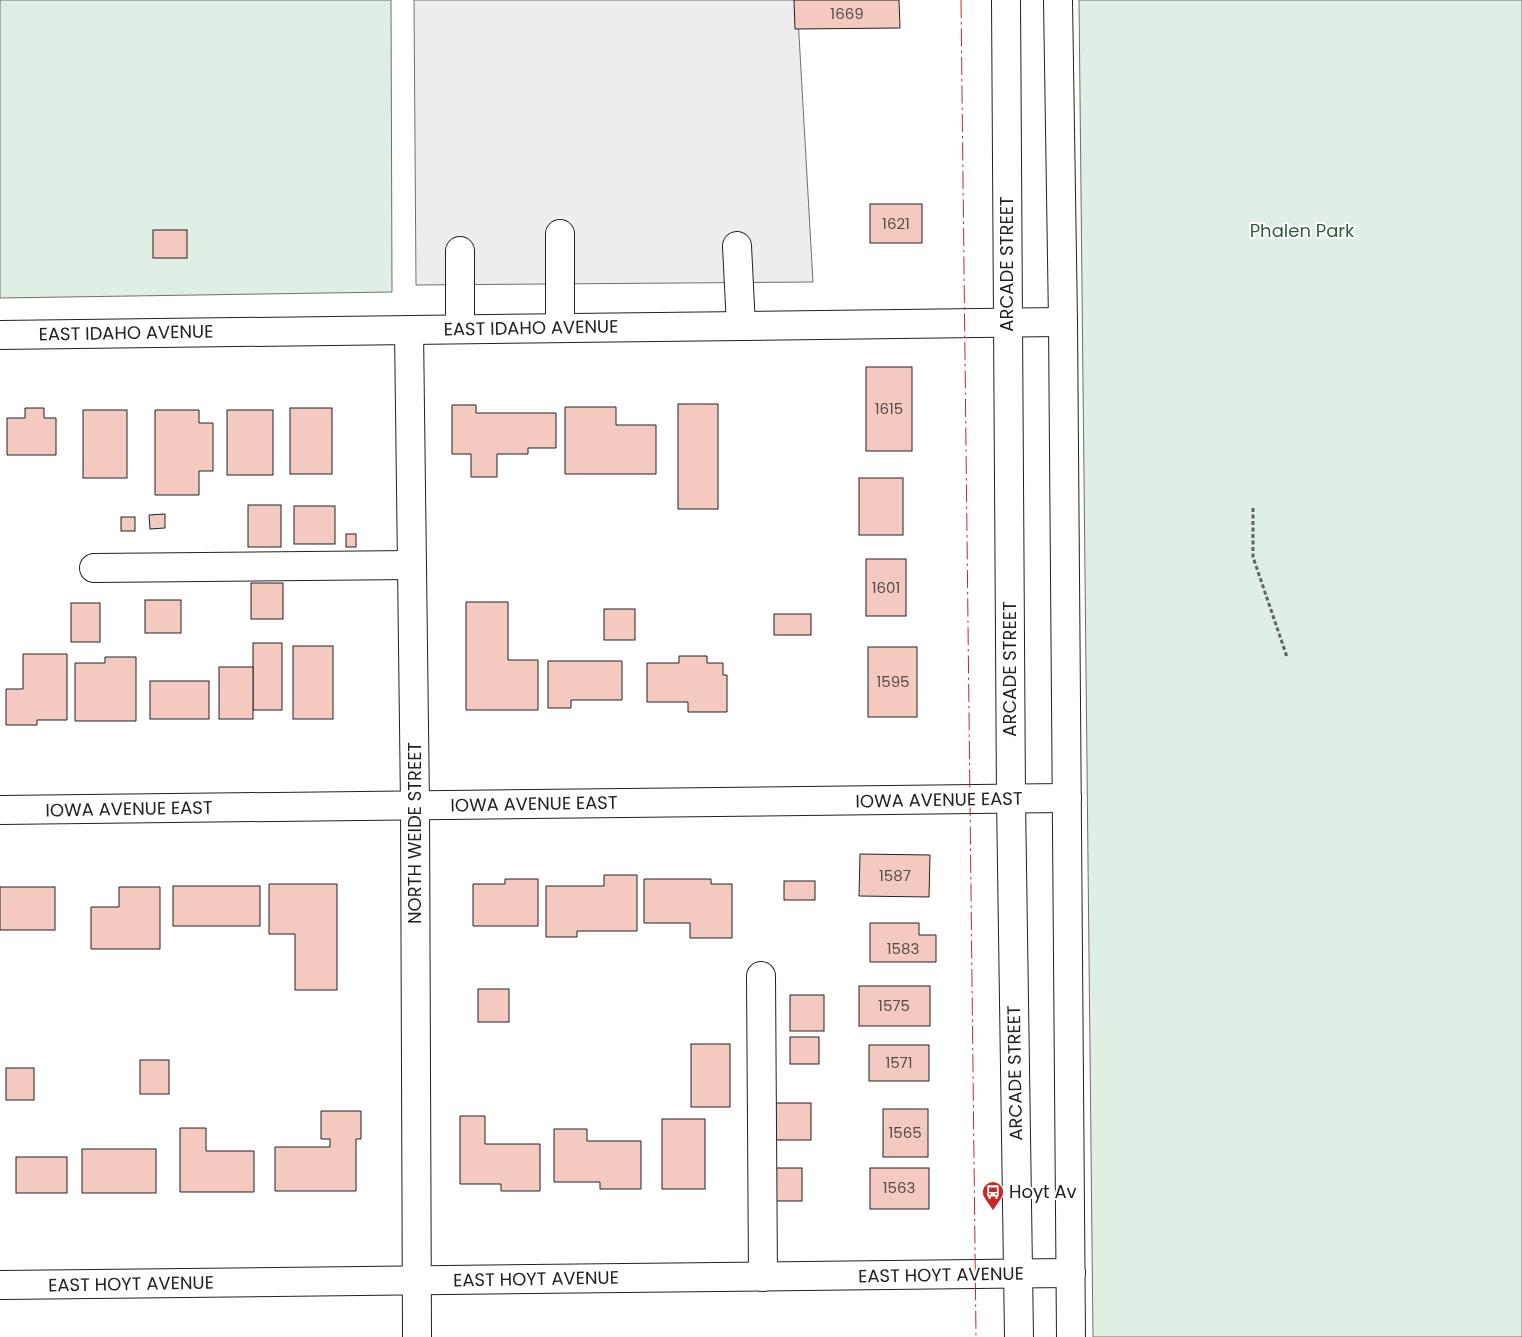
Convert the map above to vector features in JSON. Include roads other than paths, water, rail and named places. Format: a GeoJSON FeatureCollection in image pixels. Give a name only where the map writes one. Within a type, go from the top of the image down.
{"type":"FeatureCollection","features":[{"type":"Feature","properties":{"kind":"street","name":"ARCADE STREET"},"geometry":{"type":"LineString","coordinates":[[1006,0],[1011,799],[1019,1337]]}},
{"type":"Feature","properties":{"kind":"street"},"geometry":{"type":"LineString","coordinates":[[1058,0],[1063,322],[1071,1337]]}},
{"type":"Feature","properties":{"kind":"street"},"geometry":{"type":"LineString","coordinates":[[560,234],[560,328]]}},
{"type":"Feature","properties":{"kind":"street"},"geometry":{"type":"LineString","coordinates":[[737,246],[741,326]]}},
{"type":"Feature","properties":{"kind":"street"},"geometry":{"type":"LineString","coordinates":[[460,251],[460,329]]}},
{"type":"Feature","properties":{"kind":"street","name":"EAST IDAHO AVENUE"},"geometry":{"type":"LineString","coordinates":[[0,335],[1063,322]]}},
{"type":"Feature","properties":{"kind":"street","name":"NORTH WEIDE STREET"},"geometry":{"type":"LineString","coordinates":[[409,330],[415,806],[417,1337]]}},
{"type":"Feature","properties":{"kind":"street"},"geometry":{"type":"LineString","coordinates":[[94,568],[412,564]]}},
{"type":"Feature","properties":{"kind":"street","name":"IOWA AVENUE EAST"},"geometry":{"type":"LineString","coordinates":[[0,810],[1067,798]]}},
{"type":"Feature","properties":{"kind":"street"},"geometry":{"type":"LineString","coordinates":[[761,976],[763,1277]]}},
{"type":"Feature","properties":{"kind":"street","name":"EAST HOYT AVENUE"},"geometry":{"type":"LineString","coordinates":[[0,1285],[1071,1273]]}},
{"type":"Feature","properties":{"kind":"place","name":"Hoyt Av"},"geometry":{"type":"Point","coordinates":[993,1211]}},
{"type":"Feature","properties":{"kind":"park label","name":"Phalen Park"},"geometry":{"type":"Point","coordinates":[1302,231]}}]}
